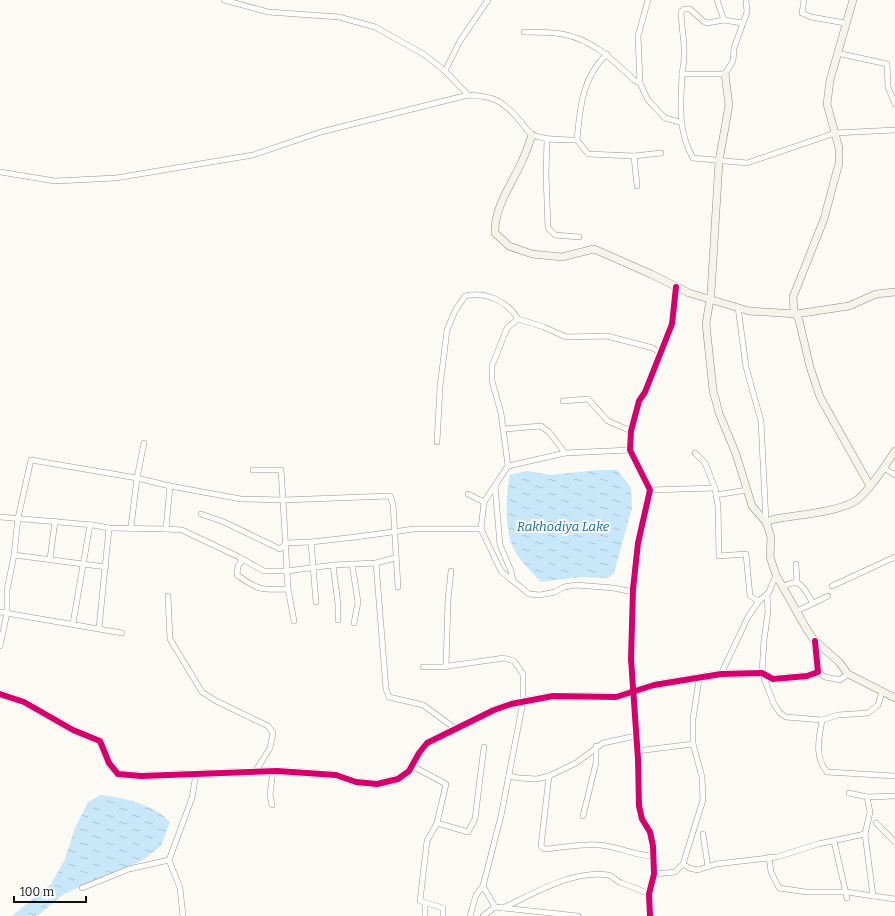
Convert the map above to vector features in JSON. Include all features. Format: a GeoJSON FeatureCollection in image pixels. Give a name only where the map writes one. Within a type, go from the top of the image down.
{"type":"FeatureCollection","features":[{"type":"Feature","properties":{"kind":"street"},"geometry":{"type":"LineString","coordinates":[[224,0],[268,12],[340,17],[355,20],[375,28],[425,55],[445,71],[468,95]]}},
{"type":"Feature","properties":{"kind":"street"},"geometry":{"type":"LineString","coordinates":[[445,71],[460,41],[488,0]]}},
{"type":"Feature","properties":{"kind":"street"},"geometry":{"type":"LineString","coordinates":[[648,0],[638,36],[640,82],[648,100],[665,118],[680,122]]}},
{"type":"Feature","properties":{"kind":"street"},"geometry":{"type":"LineString","coordinates":[[717,0],[724,20]]}},
{"type":"Feature","properties":{"kind":"street"},"geometry":{"type":"LineString","coordinates":[[746,0],[747,12],[734,48],[733,61],[725,74],[729,105],[719,161],[710,299],[706,324],[713,390],[719,413],[736,454],[752,506],[766,522]]}},
{"type":"Feature","properties":{"kind":"street"},"geometry":{"type":"LineString","coordinates":[[804,0],[802,13],[811,17],[846,23]]}},
{"type":"Feature","properties":{"kind":"street"},"geometry":{"type":"LineString","coordinates":[[853,0],[830,80],[827,104],[839,148],[839,163],[824,219],[793,296],[794,310],[820,398],[870,486]]}},
{"type":"Feature","properties":{"kind":"street"},"geometry":{"type":"LineString","coordinates":[[742,23],[724,20],[708,23],[703,21],[690,9],[684,9],[681,12],[685,57],[682,74],[680,122],[686,146],[693,158],[747,163],[835,132],[895,130]]}},
{"type":"Feature","properties":{"kind":"street"},"geometry":{"type":"LineString","coordinates":[[524,32],[562,34],[592,44],[607,54],[634,80],[640,82]]}},
{"type":"Feature","properties":{"kind":"street"},"geometry":{"type":"LineString","coordinates":[[837,53],[887,64],[888,87],[895,104]]}},
{"type":"Feature","properties":{"kind":"street"},"geometry":{"type":"LineString","coordinates":[[607,54],[598,62],[582,95],[577,140],[588,154],[634,156],[661,153]]}},
{"type":"Feature","properties":{"kind":"street"},"geometry":{"type":"LineString","coordinates":[[682,74],[725,74]]}},
{"type":"Feature","properties":{"kind":"street"},"geometry":{"type":"LineString","coordinates":[[0,172],[55,182],[116,178],[253,155],[321,132],[468,95],[488,96],[498,100],[511,111],[532,135],[547,139],[577,140]]}},
{"type":"Feature","properties":{"kind":"street"},"geometry":{"type":"LineString","coordinates":[[532,135],[523,161],[501,203],[494,225],[495,233],[502,241],[532,254],[562,257],[594,249],[689,293],[749,311],[796,314],[849,306],[876,294],[895,292]]}},
{"type":"Feature","properties":{"kind":"street"},"geometry":{"type":"LineString","coordinates":[[547,139],[546,174],[548,228],[555,235],[579,237]]}},
{"type":"Feature","properties":{"kind":"street"},"geometry":{"type":"LineString","coordinates":[[634,156],[637,186]]}},
{"type":"Feature","properties":{"kind":"street"},"geometry":{"type":"LineString","coordinates":[[650,916],[649,894],[654,874],[653,856],[650,832],[642,819],[639,806],[634,690],[631,659],[633,592],[638,543],[650,490],[630,450],[631,431],[639,400],[645,392],[672,324],[676,287]]}},
{"type":"Feature","properties":{"kind":"street"},"geometry":{"type":"LineString","coordinates":[[437,442],[440,387],[447,330],[458,306],[465,296],[476,293],[486,295],[512,309],[518,319],[544,327],[566,337],[607,336],[653,348],[660,352]]}},
{"type":"Feature","properties":{"kind":"street"},"geometry":{"type":"LineString","coordinates":[[738,307],[746,367],[761,421],[766,522],[771,537],[770,557],[776,575],[815,641],[839,662],[848,674],[895,698]]}},
{"type":"Feature","properties":{"kind":"street"},"geometry":{"type":"LineString","coordinates":[[508,466],[504,441],[504,430],[492,381],[492,366],[507,328],[518,319]]}},
{"type":"Feature","properties":{"kind":"street"},"geometry":{"type":"LineString","coordinates":[[563,401],[588,399],[608,421],[631,431]]}},
{"type":"Feature","properties":{"kind":"street"},"geometry":{"type":"LineString","coordinates":[[504,430],[541,426],[549,432],[565,453]]}},
{"type":"Feature","properties":{"kind":"street"},"geometry":{"type":"LineString","coordinates":[[131,527],[137,478],[144,443]]}},
{"type":"Feature","properties":{"kind":"street"},"geometry":{"type":"LineString","coordinates":[[630,450],[565,453],[508,466],[484,502],[481,529],[498,567],[529,594],[540,595],[556,592],[564,587],[576,585],[614,588],[633,592]]}},
{"type":"Feature","properties":{"kind":"street"},"geometry":{"type":"LineString","coordinates":[[766,522],[775,519],[837,508],[857,500],[884,468],[895,451]]}},
{"type":"Feature","properties":{"kind":"street"},"geometry":{"type":"LineString","coordinates":[[694,453],[705,463],[715,488],[718,506],[719,556],[746,554],[750,596],[759,601]]}},
{"type":"Feature","properties":{"kind":"street"},"geometry":{"type":"LineString","coordinates":[[0,646],[7,613],[7,590],[14,555],[18,518],[31,460],[137,478],[170,486],[241,499],[283,500],[390,496],[393,504],[395,558],[397,560],[398,587]]}},
{"type":"Feature","properties":{"kind":"street"},"geometry":{"type":"LineString","coordinates":[[884,468],[895,475]]}},
{"type":"Feature","properties":{"kind":"street"},"geometry":{"type":"LineString","coordinates":[[253,470],[281,470],[288,590],[294,621]]}},
{"type":"Feature","properties":{"kind":"street"},"geometry":{"type":"LineString","coordinates":[[166,528],[170,486]]}},
{"type":"Feature","properties":{"kind":"street"},"geometry":{"type":"LineString","coordinates":[[494,486],[500,545],[513,581]]}},
{"type":"Feature","properties":{"kind":"street"},"geometry":{"type":"LineString","coordinates":[[650,490],[715,488]]}},
{"type":"Feature","properties":{"kind":"street"},"geometry":{"type":"LineString","coordinates":[[716,495],[747,490]]}},
{"type":"Feature","properties":{"kind":"street"},"geometry":{"type":"LineString","coordinates":[[468,494],[484,502]]}},
{"type":"Feature","properties":{"kind":"street"},"geometry":{"type":"LineString","coordinates":[[201,514],[224,522],[280,549],[286,543],[311,542],[414,528],[481,529]]}},
{"type":"Feature","properties":{"kind":"street"},"geometry":{"type":"LineString","coordinates":[[0,517],[55,521],[109,528],[131,527],[182,530],[264,571],[287,571],[334,565],[376,563],[395,558]]}},
{"type":"Feature","properties":{"kind":"street"},"geometry":{"type":"LineString","coordinates":[[50,559],[55,521]]}},
{"type":"Feature","properties":{"kind":"street"},"geometry":{"type":"LineString","coordinates":[[73,623],[90,525]]}},
{"type":"Feature","properties":{"kind":"street"},"geometry":{"type":"LineString","coordinates":[[99,628],[109,528]]}},
{"type":"Feature","properties":{"kind":"street"},"geometry":{"type":"LineString","coordinates":[[311,542],[316,602]]}},
{"type":"Feature","properties":{"kind":"street"},"geometry":{"type":"LineString","coordinates":[[14,555],[106,566]]}},
{"type":"Feature","properties":{"kind":"street"},"geometry":{"type":"LineString","coordinates":[[832,586],[895,556]]}},
{"type":"Feature","properties":{"kind":"street"},"geometry":{"type":"LineString","coordinates":[[242,560],[238,566],[237,575],[253,586],[263,590],[288,590]]}},
{"type":"Feature","properties":{"kind":"street"},"geometry":{"type":"LineString","coordinates":[[376,563],[386,688],[389,697],[423,705],[456,729]]}},
{"type":"Feature","properties":{"kind":"street"},"geometry":{"type":"LineString","coordinates":[[352,564],[358,602],[354,623]]}},
{"type":"Feature","properties":{"kind":"street"},"geometry":{"type":"LineString","coordinates":[[796,564],[797,582]]}},
{"type":"Feature","properties":{"kind":"street"},"geometry":{"type":"LineString","coordinates":[[334,565],[338,620]]}},
{"type":"Feature","properties":{"kind":"street"},"geometry":{"type":"LineString","coordinates":[[446,666],[448,600],[451,571]]}},
{"type":"Feature","properties":{"kind":"street"},"geometry":{"type":"LineString","coordinates":[[776,575],[767,595],[768,612],[764,640],[762,673],[774,704],[780,713],[786,717],[822,720],[838,715],[868,713],[878,705],[882,692]]}},
{"type":"Feature","properties":{"kind":"street"},"geometry":{"type":"LineString","coordinates":[[783,587],[790,582],[797,582],[812,600]]}},
{"type":"Feature","properties":{"kind":"street"},"geometry":{"type":"LineString","coordinates":[[0,589],[7,590]]}},
{"type":"Feature","properties":{"kind":"street"},"geometry":{"type":"LineString","coordinates":[[721,674],[748,617],[759,601],[767,595]]}},
{"type":"Feature","properties":{"kind":"street"},"geometry":{"type":"LineString","coordinates":[[168,596],[170,639],[202,692],[216,701],[268,726],[273,733],[270,748],[255,772]]}},
{"type":"Feature","properties":{"kind":"street"},"geometry":{"type":"LineString","coordinates":[[797,611],[828,596]]}},
{"type":"Feature","properties":{"kind":"street"},"geometry":{"type":"LineString","coordinates":[[0,612],[73,623],[122,633]]}},
{"type":"Feature","properties":{"kind":"street"},"geometry":{"type":"LineString","coordinates":[[815,641],[818,672],[825,677],[840,680],[848,674]]}},
{"type":"Feature","properties":{"kind":"street"},"geometry":{"type":"LineString","coordinates":[[423,667],[446,666],[504,658],[514,661],[523,674],[523,702],[501,816],[483,886],[476,894],[470,916]]}},
{"type":"Feature","properties":{"kind":"street"},"geometry":{"type":"LineString","coordinates":[[0,694],[24,702],[73,730],[100,741],[109,763],[118,774],[141,776],[273,771],[336,775],[356,782],[377,784],[398,779],[409,771],[428,743],[494,710],[511,704],[553,696],[616,697],[634,690],[654,685],[699,679],[721,674],[762,673],[773,679],[807,676],[818,672]]}},
{"type":"Feature","properties":{"kind":"street"},"geometry":{"type":"LineString","coordinates":[[654,874],[675,872],[684,864],[703,800],[702,777],[693,744],[693,719],[699,679]]}},
{"type":"Feature","properties":{"kind":"street"},"geometry":{"type":"LineString","coordinates":[[822,720],[818,752],[823,768],[827,772],[895,776]]}},
{"type":"Feature","properties":{"kind":"street"},"geometry":{"type":"LineString","coordinates":[[509,776],[537,779],[549,776],[576,763],[603,742],[636,736]]}},
{"type":"Feature","properties":{"kind":"street"},"geometry":{"type":"LineString","coordinates":[[637,751],[693,744]]}},
{"type":"Feature","properties":{"kind":"street"},"geometry":{"type":"LineString","coordinates":[[583,816],[596,763],[596,746]]}},
{"type":"Feature","properties":{"kind":"street"},"geometry":{"type":"LineString","coordinates":[[437,823],[468,832],[475,819],[484,747]]}},
{"type":"Feature","properties":{"kind":"street"},"geometry":{"type":"LineString","coordinates":[[412,766],[446,784],[437,823],[428,841],[420,901],[443,908],[443,916]]}},
{"type":"Feature","properties":{"kind":"street"},"geometry":{"type":"LineString","coordinates":[[272,805],[270,795],[273,771]]}},
{"type":"Feature","properties":{"kind":"street"},"geometry":{"type":"LineString","coordinates":[[183,916],[180,888],[169,860],[192,798],[196,774]]}},
{"type":"Feature","properties":{"kind":"street"},"geometry":{"type":"LineString","coordinates":[[549,776],[541,846],[544,849],[598,844],[615,847],[641,856],[653,856]]}},
{"type":"Feature","properties":{"kind":"street"},"geometry":{"type":"LineString","coordinates":[[850,794],[867,797],[895,796]]}},
{"type":"Feature","properties":{"kind":"street"},"geometry":{"type":"LineString","coordinates":[[867,797],[870,812],[865,834],[873,896]]}},
{"type":"Feature","properties":{"kind":"street"},"geometry":{"type":"LineString","coordinates":[[876,823],[895,842]]}},
{"type":"Feature","properties":{"kind":"street"},"geometry":{"type":"LineString","coordinates":[[703,834],[708,867]]}},
{"type":"Feature","properties":{"kind":"street"},"geometry":{"type":"LineString","coordinates":[[684,864],[689,868],[698,870],[716,864],[769,857],[865,834]]}},
{"type":"Feature","properties":{"kind":"street"},"geometry":{"type":"LineString","coordinates":[[834,841],[846,895]]}},
{"type":"Feature","properties":{"kind":"street"},"geometry":{"type":"LineString","coordinates":[[769,857],[771,872],[779,888],[806,892],[873,896],[895,899]]}},
{"type":"Feature","properties":{"kind":"street"},"geometry":{"type":"LineString","coordinates":[[82,888],[129,869],[169,860]]}},
{"type":"Feature","properties":{"kind":"street"},"geometry":{"type":"LineString","coordinates":[[503,908],[544,889],[585,874],[610,875],[620,883],[629,884],[649,894]]}},
{"type":"Feature","properties":{"kind":"street"},"geometry":{"type":"LineString","coordinates":[[483,886],[495,907]]}},
{"type":"Feature","properties":{"kind":"street"},"geometry":{"type":"LineString","coordinates":[[425,903],[425,916]]}},
{"type":"Feature","properties":{"kind":"street"},"geometry":{"type":"LineString","coordinates":[[483,916],[495,907],[557,915],[578,916]]}},
{"type":"Feature","properties":{"kind":"water","name":"Rakhodiya Lake"},"geometry":{"type":"Polygon","coordinates":[[[598,470],[617,470],[631,487],[632,508],[614,573],[608,578],[580,577],[541,582],[527,568],[519,557],[510,539],[507,524],[507,507],[510,475],[527,471],[550,475],[598,470]]]}},
{"type":"Feature","properties":{"kind":"water"},"geometry":{"type":"Polygon","coordinates":[[[101,795],[129,800],[147,806],[163,816],[170,822],[161,846],[143,860],[64,894],[37,916],[12,916],[51,884],[65,859],[75,828],[88,802],[101,795]]]}},
{"type":"Feature","properties":{"kind":"cycle path"},"geometry":{"type":"LineString","coordinates":[[650,916],[649,894],[654,874],[653,846],[650,832],[642,819],[639,806],[638,759],[631,659],[633,589],[638,543],[650,490],[630,450],[631,431],[639,401],[645,392],[672,324],[676,287]]}},
{"type":"Feature","properties":{"kind":"cycle path"},"geometry":{"type":"LineString","coordinates":[[0,694],[24,702],[73,730],[100,741],[109,763],[118,774],[141,776],[277,771],[336,775],[356,782],[377,784],[398,779],[409,771],[419,753],[427,743],[494,710],[511,704],[553,696],[616,697],[654,685],[721,674],[762,673],[773,679],[807,676],[818,672],[815,641]]}}]}
